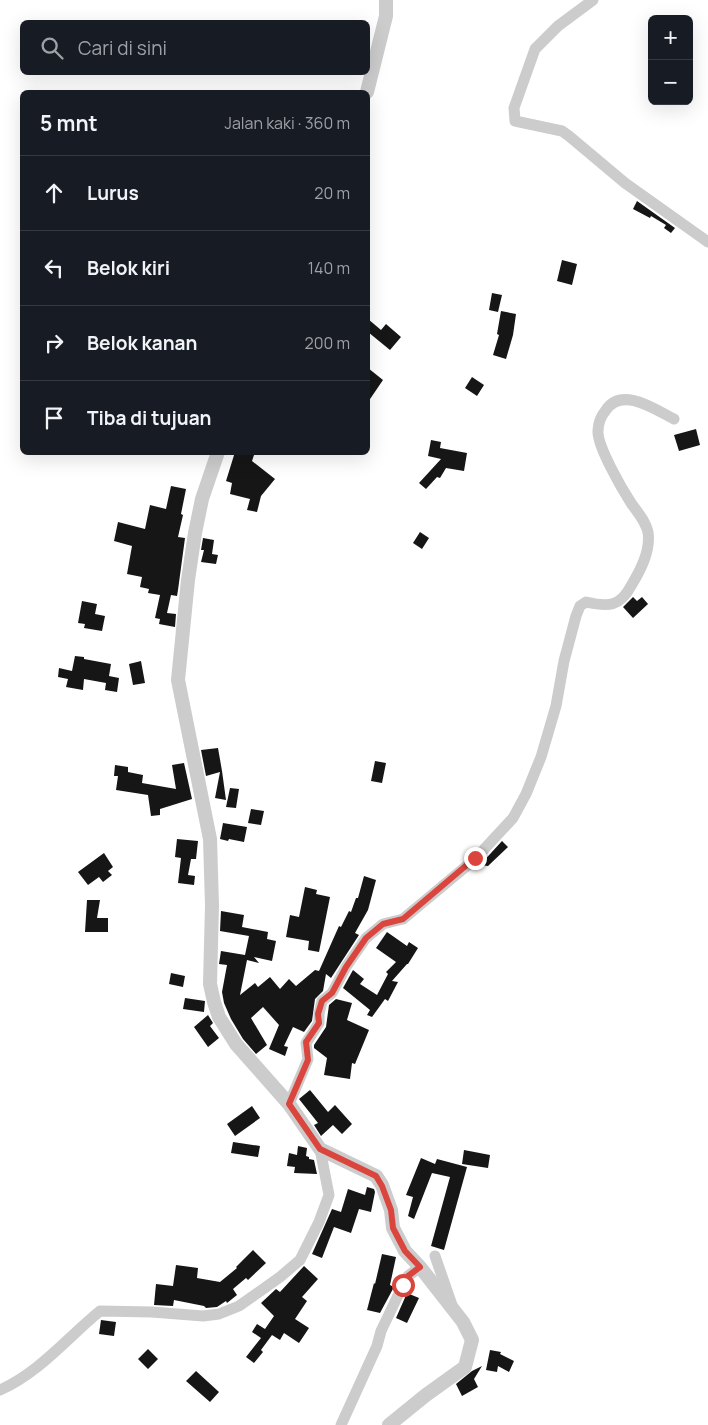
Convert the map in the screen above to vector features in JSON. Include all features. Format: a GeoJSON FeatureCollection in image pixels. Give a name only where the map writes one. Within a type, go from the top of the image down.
{"type":"FeatureCollection","features":[{"type":"Feature","properties":{"kind":"street"},"geometry":{"type":"LineString","coordinates":[[368,90],[386,16],[386,0]]}},
{"type":"Feature","properties":{"kind":"street"},"geometry":{"type":"LineString","coordinates":[[593,0],[558,26],[535,49],[514,108],[515,120],[562,131],[624,182],[708,242]]}},
{"type":"Feature","properties":{"kind":"street"},"geometry":{"type":"LineString","coordinates":[[289,1104],[308,1060],[306,1042],[319,1023],[318,1014],[322,1001],[332,993],[346,967],[366,938],[383,924],[403,919],[475,858],[512,818],[526,794],[541,757],[556,706],[569,643],[580,606],[586,602],[606,605],[615,604],[625,597],[644,560],[648,534],[644,519],[617,480],[598,437],[599,421],[607,408],[617,400],[626,399],[640,403],[674,419]]}},
{"type":"Feature","properties":{"kind":"street"},"geometry":{"type":"LineString","coordinates":[[0,1390],[14,1384],[53,1356],[76,1331],[100,1311],[152,1312],[203,1316],[219,1314],[239,1306],[280,1277],[300,1260],[319,1222],[329,1196],[320,1149],[289,1104],[236,1044],[219,1017],[210,984],[212,914],[210,839],[178,680],[181,638],[194,543],[202,499],[217,455]]}},
{"type":"Feature","properties":{"kind":"street"},"geometry":{"type":"LineString","coordinates":[[320,1149],[376,1176],[388,1202],[393,1228],[405,1251],[463,1322],[472,1340],[466,1367],[426,1395],[389,1425]]}},
{"type":"Feature","properties":{"kind":"street"},"geometry":{"type":"LineString","coordinates":[[436,1256],[454,1311]]}},
{"type":"Feature","properties":{"kind":"street"},"geometry":{"type":"LineString","coordinates":[[341,1425],[403,1285],[408,1276],[420,1267]]}},
{"type":"Feature","properties":{"kind":"building"},"geometry":{"type":"Polygon","coordinates":[[[637,201],[675,228],[671,233],[664,228],[666,225],[651,216],[650,218],[633,209],[637,201]]]}},
{"type":"Feature","properties":{"kind":"building"},"geometry":{"type":"Polygon","coordinates":[[[562,260],[577,264],[572,285],[557,281],[562,260]]]}},
{"type":"Feature","properties":{"kind":"building"},"geometry":{"type":"Polygon","coordinates":[[[492,293],[502,295],[498,312],[489,310],[492,293]]]}},
{"type":"Feature","properties":{"kind":"building"},"geometry":{"type":"Polygon","coordinates":[[[501,311],[516,314],[513,335],[506,359],[493,355],[499,335],[497,334],[501,311]]]}},
{"type":"Feature","properties":{"kind":"building"},"geometry":{"type":"Polygon","coordinates":[[[370,321],[381,330],[386,324],[401,337],[390,350],[370,334],[370,321]]]}},
{"type":"Feature","properties":{"kind":"building"},"geometry":{"type":"Polygon","coordinates":[[[370,370],[383,380],[370,399],[370,370]]]}},
{"type":"Feature","properties":{"kind":"building"},"geometry":{"type":"Polygon","coordinates":[[[472,377],[484,385],[477,396],[465,388],[472,377]]]}},
{"type":"Feature","properties":{"kind":"building"},"geometry":{"type":"Polygon","coordinates":[[[696,429],[700,445],[679,451],[674,435],[696,429]]]}},
{"type":"Feature","properties":{"kind":"building"},"geometry":{"type":"Polygon","coordinates":[[[431,440],[441,442],[440,448],[467,453],[464,471],[446,468],[440,478],[437,477],[426,489],[419,483],[441,459],[428,456],[431,440]]]}},
{"type":"Feature","properties":{"kind":"building"},"geometry":{"type":"Polygon","coordinates":[[[234,455],[254,455],[252,461],[275,479],[261,496],[257,512],[247,510],[250,499],[230,494],[232,483],[226,481],[234,455]]]}},
{"type":"Feature","properties":{"kind":"building"},"geometry":{"type":"Polygon","coordinates":[[[171,486],[186,489],[178,537],[185,538],[178,590],[177,596],[171,595],[167,613],[176,614],[175,627],[159,624],[160,619],[155,618],[160,595],[148,593],[149,589],[140,587],[142,577],[127,574],[132,546],[114,541],[118,522],[145,529],[150,505],[166,509],[171,486]]]}},
{"type":"Feature","properties":{"kind":"building"},"geometry":{"type":"Polygon","coordinates":[[[420,532],[429,538],[422,549],[413,543],[420,532]]]}},
{"type":"Feature","properties":{"kind":"building"},"geometry":{"type":"Polygon","coordinates":[[[203,538],[214,540],[212,554],[218,555],[216,564],[201,562],[204,550],[201,550],[203,538]]]}},
{"type":"Feature","properties":{"kind":"building"},"geometry":{"type":"Polygon","coordinates":[[[633,597],[637,601],[642,597],[648,604],[633,618],[623,607],[633,597]]]}},
{"type":"Feature","properties":{"kind":"building"},"geometry":{"type":"Polygon","coordinates":[[[82,601],[97,604],[95,614],[105,616],[102,631],[84,628],[85,624],[78,623],[82,601]]]}},
{"type":"Feature","properties":{"kind":"building"},"geometry":{"type":"Polygon","coordinates":[[[75,656],[111,664],[109,676],[119,678],[117,692],[105,690],[106,683],[84,679],[83,690],[66,687],[68,679],[58,677],[59,668],[72,671],[75,656]]]}},
{"type":"Feature","properties":{"kind":"building"},"geometry":{"type":"Polygon","coordinates":[[[141,661],[145,683],[133,685],[129,664],[141,661]]]}},
{"type":"Feature","properties":{"kind":"building"},"geometry":{"type":"Polygon","coordinates":[[[218,748],[226,800],[215,798],[220,772],[206,776],[201,750],[218,748]]]}},
{"type":"Feature","properties":{"kind":"building"},"geometry":{"type":"Polygon","coordinates":[[[375,761],[386,763],[382,783],[371,781],[375,761]]]}},
{"type":"Feature","properties":{"kind":"building"},"geometry":{"type":"Polygon","coordinates":[[[184,763],[192,799],[160,809],[160,815],[151,816],[148,795],[116,790],[118,776],[114,776],[115,765],[128,767],[128,772],[143,775],[142,783],[176,789],[172,765],[184,763]]]}},
{"type":"Feature","properties":{"kind":"building"},"geometry":{"type":"Polygon","coordinates":[[[230,788],[239,789],[236,808],[226,807],[230,788]]]}},
{"type":"Feature","properties":{"kind":"building"},"geometry":{"type":"Polygon","coordinates":[[[251,809],[264,811],[261,825],[248,823],[251,809]]]}},
{"type":"Feature","properties":{"kind":"building"},"geometry":{"type":"Polygon","coordinates":[[[223,823],[247,827],[244,842],[220,839],[223,823]]]}},
{"type":"Feature","properties":{"kind":"building"},"geometry":{"type":"Polygon","coordinates":[[[177,839],[198,841],[196,859],[191,859],[188,875],[195,876],[194,885],[178,883],[181,858],[175,857],[177,839]]]}},
{"type":"Feature","properties":{"kind":"building"},"geometry":{"type":"Polygon","coordinates":[[[502,841],[508,847],[488,866],[480,865],[502,841]]]}},
{"type":"Feature","properties":{"kind":"building"},"geometry":{"type":"Polygon","coordinates":[[[104,853],[113,867],[108,871],[112,875],[103,882],[99,877],[88,885],[78,872],[104,853]]]}},
{"type":"Feature","properties":{"kind":"building"},"geometry":{"type":"Polygon","coordinates":[[[364,876],[376,880],[368,910],[355,933],[359,935],[331,978],[326,974],[323,991],[315,999],[312,1021],[304,1032],[293,1027],[284,1046],[288,1047],[285,1056],[269,1049],[279,1025],[263,1007],[251,1018],[267,1045],[256,1054],[243,1039],[224,1003],[222,992],[227,965],[219,964],[221,951],[245,955],[249,936],[220,931],[221,911],[244,915],[242,927],[268,932],[267,939],[276,941],[272,961],[254,957],[259,963],[247,960],[240,995],[255,983],[258,987],[270,977],[280,989],[289,979],[296,986],[315,970],[319,971],[339,926],[341,927],[349,911],[351,912],[356,898],[358,898],[364,876]]]}},
{"type":"Feature","properties":{"kind":"building"},"geometry":{"type":"Polygon","coordinates":[[[305,887],[317,890],[316,894],[330,897],[319,952],[308,950],[309,941],[286,937],[290,915],[299,917],[305,887]]]}},
{"type":"Feature","properties":{"kind":"building"},"geometry":{"type":"Polygon","coordinates":[[[87,900],[100,900],[97,918],[108,918],[108,932],[85,932],[87,900]]]}},
{"type":"Feature","properties":{"kind":"building"},"geometry":{"type":"Polygon","coordinates":[[[387,932],[407,946],[409,942],[418,948],[408,964],[392,981],[398,982],[388,1001],[385,999],[372,1017],[367,1015],[370,1010],[343,988],[353,970],[364,979],[360,984],[377,995],[388,974],[386,972],[396,962],[376,948],[387,932]]]}},
{"type":"Feature","properties":{"kind":"building"},"geometry":{"type":"Polygon","coordinates":[[[171,973],[185,976],[183,987],[169,984],[171,973]]]}},
{"type":"Feature","properties":{"kind":"building"},"geometry":{"type":"Polygon","coordinates":[[[185,998],[205,1001],[204,1012],[183,1009],[185,998]]]}},
{"type":"Feature","properties":{"kind":"building"},"geometry":{"type":"Polygon","coordinates":[[[336,999],[352,1003],[347,1020],[369,1030],[355,1064],[352,1063],[350,1079],[324,1075],[327,1058],[314,1048],[326,1027],[329,1005],[336,999]]]}},
{"type":"Feature","properties":{"kind":"building"},"geometry":{"type":"Polygon","coordinates":[[[208,1015],[213,1023],[210,1026],[219,1038],[208,1047],[194,1027],[208,1015]]]}},
{"type":"Feature","properties":{"kind":"building"},"geometry":{"type":"Polygon","coordinates":[[[310,1090],[328,1112],[335,1105],[352,1124],[342,1134],[333,1125],[321,1136],[314,1125],[318,1123],[299,1099],[310,1090]]]}},
{"type":"Feature","properties":{"kind":"building"},"geometry":{"type":"Polygon","coordinates":[[[252,1106],[260,1118],[235,1136],[227,1124],[252,1106]]]}},
{"type":"Feature","properties":{"kind":"building"},"geometry":{"type":"Polygon","coordinates":[[[233,1142],[260,1146],[258,1157],[231,1153],[233,1142]]]}},
{"type":"Feature","properties":{"kind":"building"},"geometry":{"type":"Polygon","coordinates":[[[298,1146],[307,1148],[306,1156],[314,1160],[317,1174],[294,1173],[295,1167],[287,1166],[289,1153],[297,1155],[298,1146]]]}},
{"type":"Feature","properties":{"kind":"building"},"geometry":{"type":"Polygon","coordinates":[[[464,1150],[490,1155],[488,1168],[462,1164],[464,1150]]]}},
{"type":"Feature","properties":{"kind":"building"},"geometry":{"type":"Polygon","coordinates":[[[421,1158],[435,1164],[437,1159],[467,1167],[444,1250],[431,1246],[450,1177],[432,1173],[414,1219],[408,1216],[413,1197],[406,1195],[421,1158]]]}},
{"type":"Feature","properties":{"kind":"building"},"geometry":{"type":"Polygon","coordinates":[[[367,1187],[374,1189],[375,1192],[371,1212],[359,1209],[351,1233],[334,1227],[322,1258],[312,1254],[332,1209],[341,1212],[348,1189],[365,1195],[367,1187]]]}},
{"type":"Feature","properties":{"kind":"building"},"geometry":{"type":"Polygon","coordinates":[[[253,1250],[266,1263],[248,1280],[246,1278],[233,1289],[237,1295],[227,1303],[226,1301],[217,1307],[206,1308],[174,1300],[173,1306],[154,1305],[156,1284],[173,1286],[176,1265],[198,1268],[197,1278],[220,1282],[237,1268],[253,1250]]]}},
{"type":"Feature","properties":{"kind":"building"},"geometry":{"type":"Polygon","coordinates":[[[382,1254],[396,1257],[390,1285],[394,1287],[380,1313],[367,1310],[382,1254]]]}},
{"type":"Feature","properties":{"kind":"building"},"geometry":{"type":"Polygon","coordinates":[[[304,1266],[318,1279],[302,1297],[307,1301],[295,1319],[309,1328],[299,1343],[284,1333],[280,1340],[272,1335],[261,1350],[263,1352],[254,1363],[246,1357],[261,1338],[252,1332],[257,1324],[265,1329],[274,1316],[261,1303],[276,1289],[280,1292],[304,1266]]]}},
{"type":"Feature","properties":{"kind":"building"},"geometry":{"type":"Polygon","coordinates":[[[407,1293],[419,1298],[407,1323],[396,1318],[407,1293]]]}},
{"type":"Feature","properties":{"kind":"building"},"geometry":{"type":"Polygon","coordinates":[[[101,1320],[116,1322],[114,1336],[99,1334],[101,1320]]]}},
{"type":"Feature","properties":{"kind":"building"},"geometry":{"type":"Polygon","coordinates":[[[148,1349],[158,1359],[148,1369],[138,1359],[148,1349]]]}},
{"type":"Feature","properties":{"kind":"building"},"geometry":{"type":"Polygon","coordinates":[[[490,1350],[501,1352],[500,1354],[514,1361],[509,1372],[498,1366],[497,1372],[486,1370],[490,1350]]]}},
{"type":"Feature","properties":{"kind":"building"},"geometry":{"type":"Polygon","coordinates":[[[482,1366],[474,1379],[478,1387],[462,1396],[456,1384],[472,1371],[482,1366]]]}},
{"type":"Feature","properties":{"kind":"building"},"geometry":{"type":"Polygon","coordinates":[[[196,1371],[219,1392],[210,1402],[186,1381],[196,1371]]]}},
{"type":"Feature","properties":{"kind":"route"},"geometry":{"type":"LineString","coordinates":[[403,1285],[408,1276],[420,1267],[405,1251],[393,1228],[391,1210],[376,1176],[320,1149],[289,1104],[308,1060],[306,1042],[319,1023],[318,1014],[322,1001],[332,993],[346,967],[366,938],[383,924],[403,919],[475,858]]}}]}
